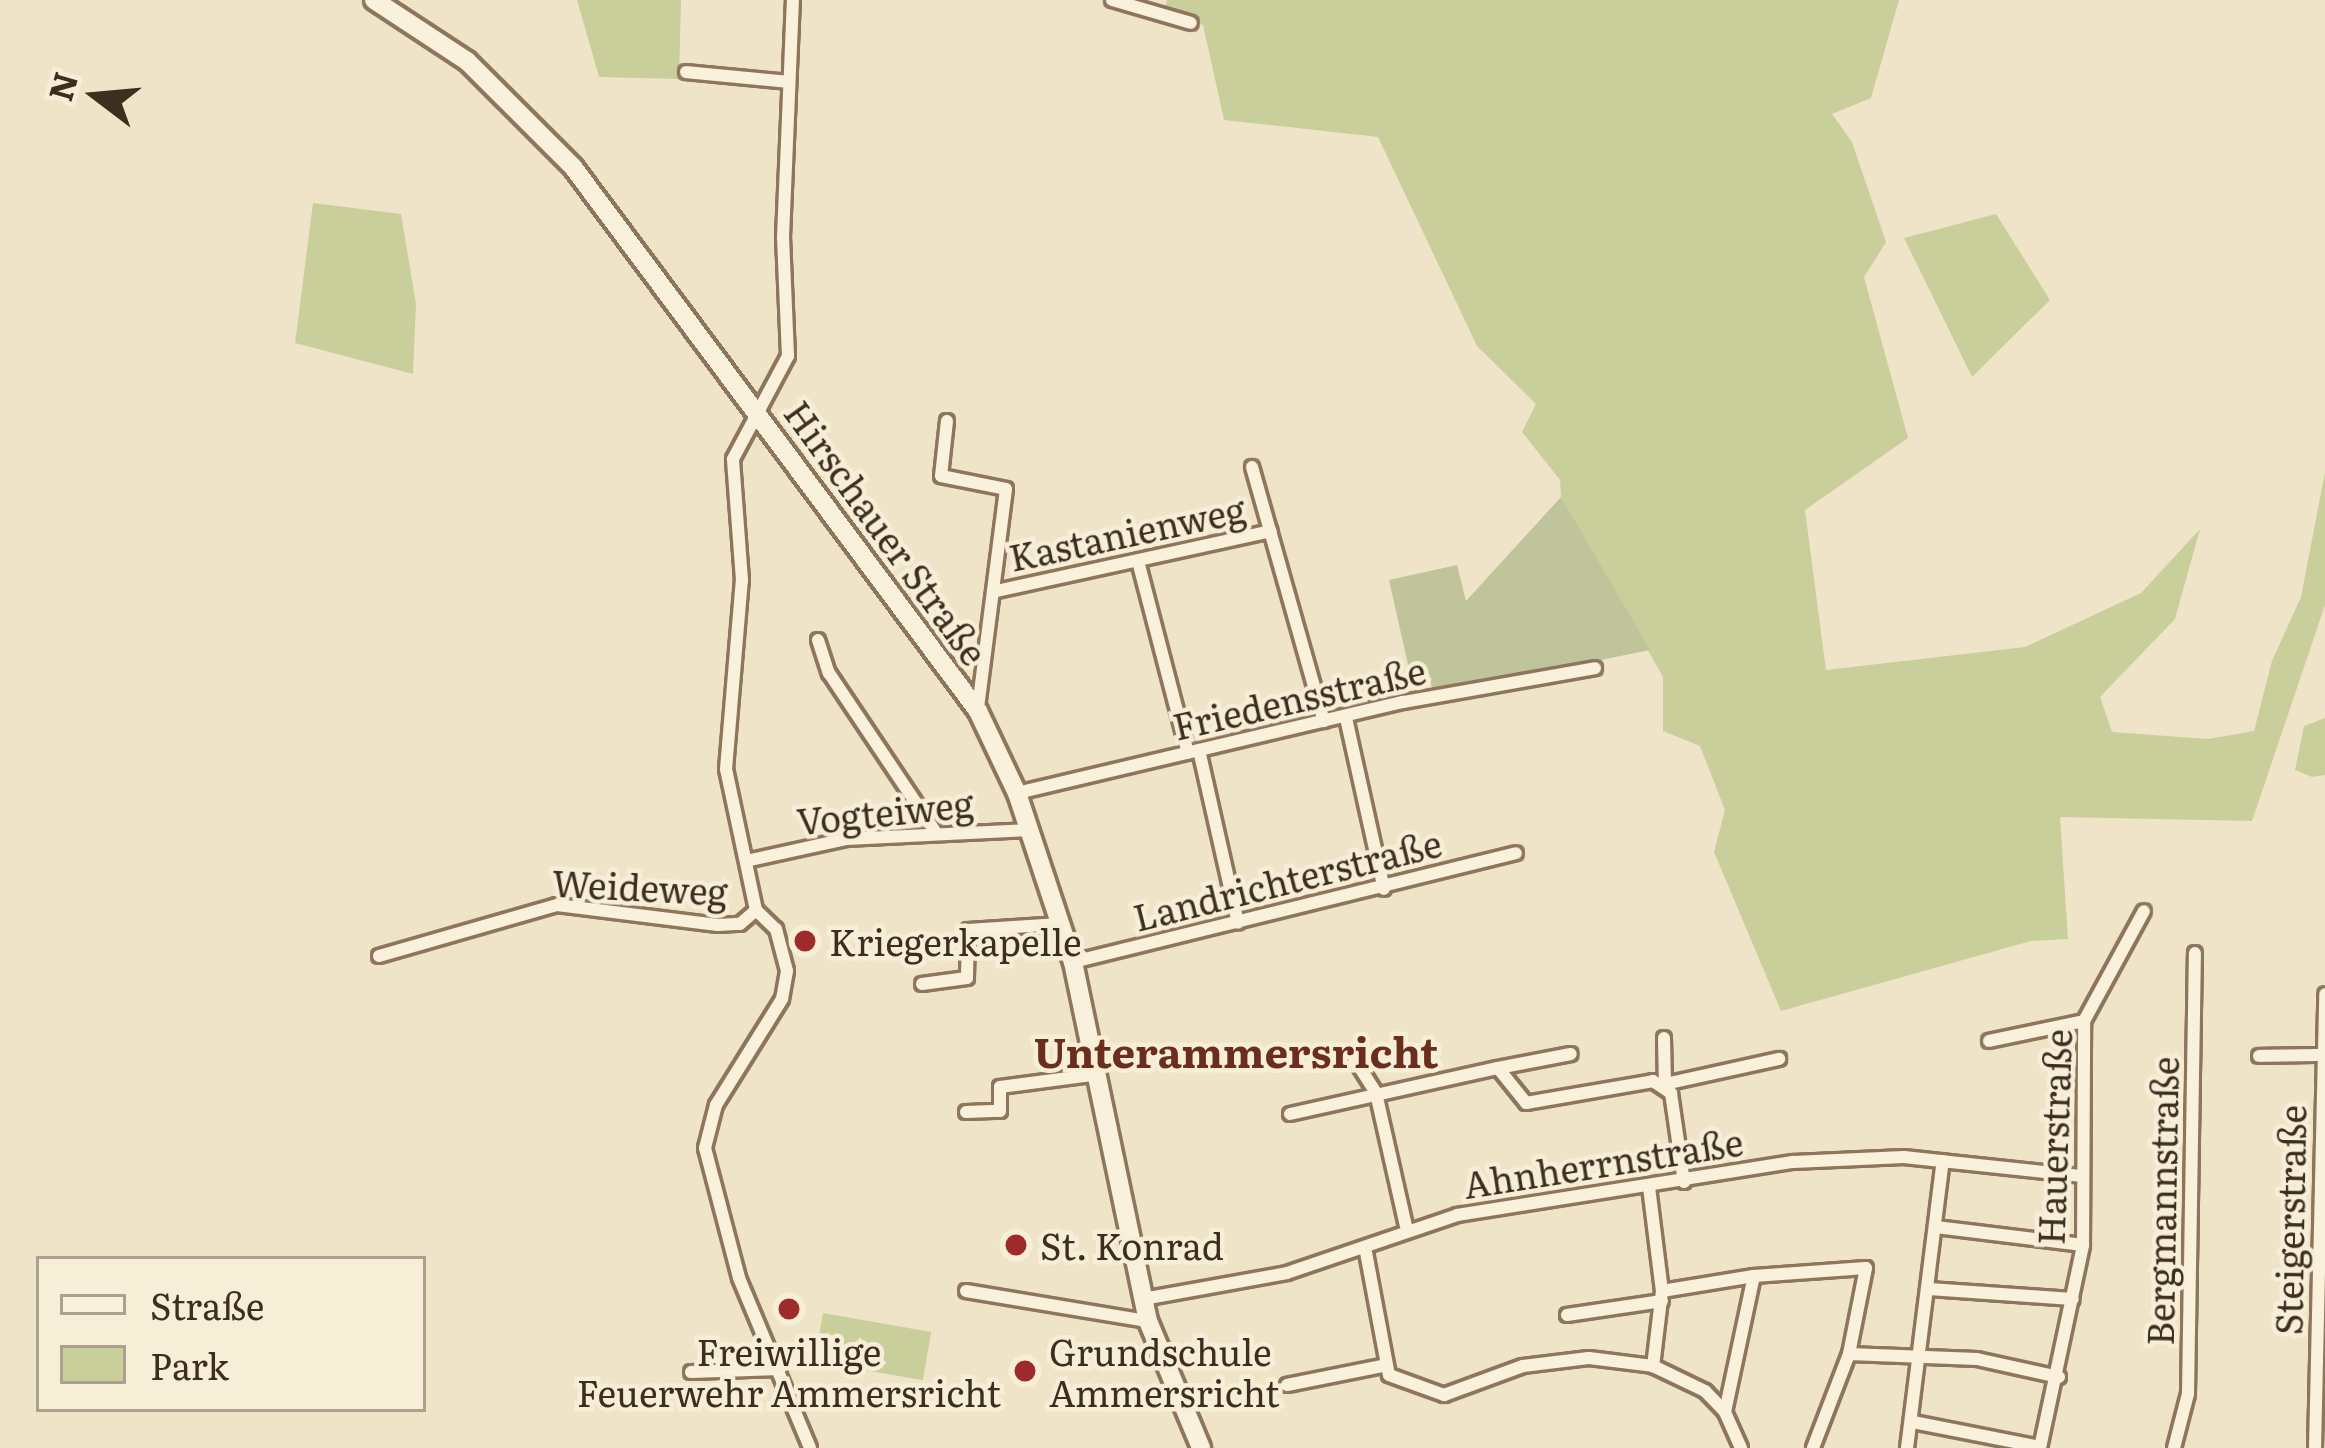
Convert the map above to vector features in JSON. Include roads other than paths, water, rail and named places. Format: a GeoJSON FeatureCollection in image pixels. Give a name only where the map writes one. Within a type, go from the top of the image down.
{"type":"FeatureCollection","features":[{"type":"Feature","properties":{"kind":"street","name":"Hirschauer Straße"},"geometry":{"type":"LineString","coordinates":[[374,0],[511,99],[607,209],[978,711],[1017,794],[1073,962],[1148,1321],[1201,1448]]}},
{"type":"Feature","properties":{"kind":"street"},"geometry":{"type":"LineString","coordinates":[[793,0],[788,356],[755,409],[733,459],[742,580],[726,748],[756,910],[776,929],[788,971],[782,999],[716,1105],[705,1148],[739,1278],[810,1448]]}},
{"type":"Feature","properties":{"kind":"street"},"geometry":{"type":"LineString","coordinates":[[1112,0],[1190,23]]}},
{"type":"Feature","properties":{"kind":"street"},"geometry":{"type":"LineString","coordinates":[[686,72],[789,82]]}},
{"type":"Feature","properties":{"kind":"street"},"geometry":{"type":"LineString","coordinates":[[947,421],[941,476],[1006,489],[978,711]]}},
{"type":"Feature","properties":{"kind":"street"},"geometry":{"type":"LineString","coordinates":[[1252,466],[1324,722]]}},
{"type":"Feature","properties":{"kind":"street","name":"Kastanienweg"},"geometry":{"type":"LineString","coordinates":[[996,591],[1271,531]]}},
{"type":"Feature","properties":{"kind":"street"},"geometry":{"type":"LineString","coordinates":[[1138,561],[1238,923]]}},
{"type":"Feature","properties":{"kind":"street"},"geometry":{"type":"LineString","coordinates":[[818,640],[830,673],[936,833]]}},
{"type":"Feature","properties":{"kind":"street","name":"Friedensstraße"},"geometry":{"type":"LineString","coordinates":[[1017,794],[1324,722],[1595,668]]}},
{"type":"Feature","properties":{"kind":"street"},"geometry":{"type":"LineString","coordinates":[[1346,718],[1384,889]]}},
{"type":"Feature","properties":{"kind":"street","name":"Vogteiweg"},"geometry":{"type":"LineString","coordinates":[[746,861],[808,844],[1030,830]]}},
{"type":"Feature","properties":{"kind":"street","name":"Landrichterstraße"},"geometry":{"type":"LineString","coordinates":[[1073,962],[1516,854]]}},
{"type":"Feature","properties":{"kind":"street","name":"Weideweg"},"geometry":{"type":"LineString","coordinates":[[380,956],[557,905],[718,925],[740,924],[756,910]]}},
{"type":"Feature","properties":{"kind":"street","name":"Hauerstraße"},"geometry":{"type":"LineString","coordinates":[[2040,1448],[2060,1377],[2083,1245],[2084,1021],[2144,910]]}},
{"type":"Feature","properties":{"kind":"street"},"geometry":{"type":"LineString","coordinates":[[922,984],[968,978],[968,930],[1060,924]]}},
{"type":"Feature","properties":{"kind":"street","name":"Bergmannstraße"},"geometry":{"type":"LineString","coordinates":[[2174,1448],[2188,1394],[2195,953]]}},
{"type":"Feature","properties":{"kind":"street","name":"Steigerstraße"},"geometry":{"type":"LineString","coordinates":[[2315,1448],[2325,994]]}},
{"type":"Feature","properties":{"kind":"street"},"geometry":{"type":"LineString","coordinates":[[1989,1041],[2084,1021]]}},
{"type":"Feature","properties":{"kind":"street"},"geometry":{"type":"LineString","coordinates":[[1664,1038],[1665,1084],[1684,1182]]}},
{"type":"Feature","properties":{"kind":"street"},"geometry":{"type":"LineString","coordinates":[[1290,1114],[1571,1054]]}},
{"type":"Feature","properties":{"kind":"street"},"geometry":{"type":"LineString","coordinates":[[1352,1055],[1376,1093],[1406,1226]]}},
{"type":"Feature","properties":{"kind":"street"},"geometry":{"type":"LineString","coordinates":[[2259,1056],[2324,1055]]}},
{"type":"Feature","properties":{"kind":"street"},"geometry":{"type":"LineString","coordinates":[[1498,1068],[1526,1103],[1665,1084],[1779,1059]]}},
{"type":"Feature","properties":{"kind":"street"},"geometry":{"type":"LineString","coordinates":[[966,1112],[1000,1111],[1000,1087],[1100,1074]]}},
{"type":"Feature","properties":{"kind":"street"},"geometry":{"type":"LineString","coordinates":[[1906,1448],[1922,1356],[1943,1161]]}},
{"type":"Feature","properties":{"kind":"street","name":"Ahnherrnstraße"},"geometry":{"type":"LineString","coordinates":[[1143,1299],[1287,1274],[1366,1247],[1406,1226],[1792,1162],[1943,1161],[2083,1176]]}},
{"type":"Feature","properties":{"kind":"street"},"geometry":{"type":"LineString","coordinates":[[1649,1187],[1662,1296],[1653,1366]]}},
{"type":"Feature","properties":{"kind":"street"},"geometry":{"type":"LineString","coordinates":[[1936,1226],[2083,1245]]}},
{"type":"Feature","properties":{"kind":"street"},"geometry":{"type":"LineString","coordinates":[[1366,1247],[1382,1366]]}},
{"type":"Feature","properties":{"kind":"street"},"geometry":{"type":"LineString","coordinates":[[1567,1315],[1754,1276],[1866,1268],[1849,1354],[1813,1448]]}},
{"type":"Feature","properties":{"kind":"street"},"geometry":{"type":"LineString","coordinates":[[1725,1412],[1754,1276]]}},
{"type":"Feature","properties":{"kind":"street"},"geometry":{"type":"LineString","coordinates":[[1929,1289],[2073,1299]]}},
{"type":"Feature","properties":{"kind":"street"},"geometry":{"type":"LineString","coordinates":[[966,1291],[1148,1321]]}},
{"type":"Feature","properties":{"kind":"street"},"geometry":{"type":"LineString","coordinates":[[1849,1354],[1922,1356],[2060,1377]]}},
{"type":"Feature","properties":{"kind":"street"},"geometry":{"type":"LineString","coordinates":[[1287,1385],[1382,1366],[1444,1395],[1523,1366],[1588,1358],[1653,1366],[1705,1391],[1725,1412],[1741,1448]]}},
{"type":"Feature","properties":{"kind":"street"},"geometry":{"type":"LineString","coordinates":[[691,1372],[780,1369]]}},
{"type":"Feature","properties":{"kind":"street"},"geometry":{"type":"LineString","coordinates":[[1913,1422],[2040,1448]]}},
{"type":"Feature","properties":{"kind":"place","name":"Kriegerkapelle"},"geometry":{"type":"Point","coordinates":[805,941]}},
{"type":"Feature","properties":{"kind":"place","name":"St. Konrad"},"geometry":{"type":"Point","coordinates":[1016,1245]}},
{"type":"Feature","properties":{"kind":"place","name":"Freiwillige Feuerwehr Ammersricht"},"geometry":{"type":"Point","coordinates":[789,1309]}},
{"type":"Feature","properties":{"kind":"place","name":"Grundschule Ammersricht"},"geometry":{"type":"Point","coordinates":[1025,1371]}},
{"type":"Feature","properties":{"kind":"district","name":"Unterammersricht"},"geometry":{"type":"Point","coordinates":[1236,1050]}}]}
